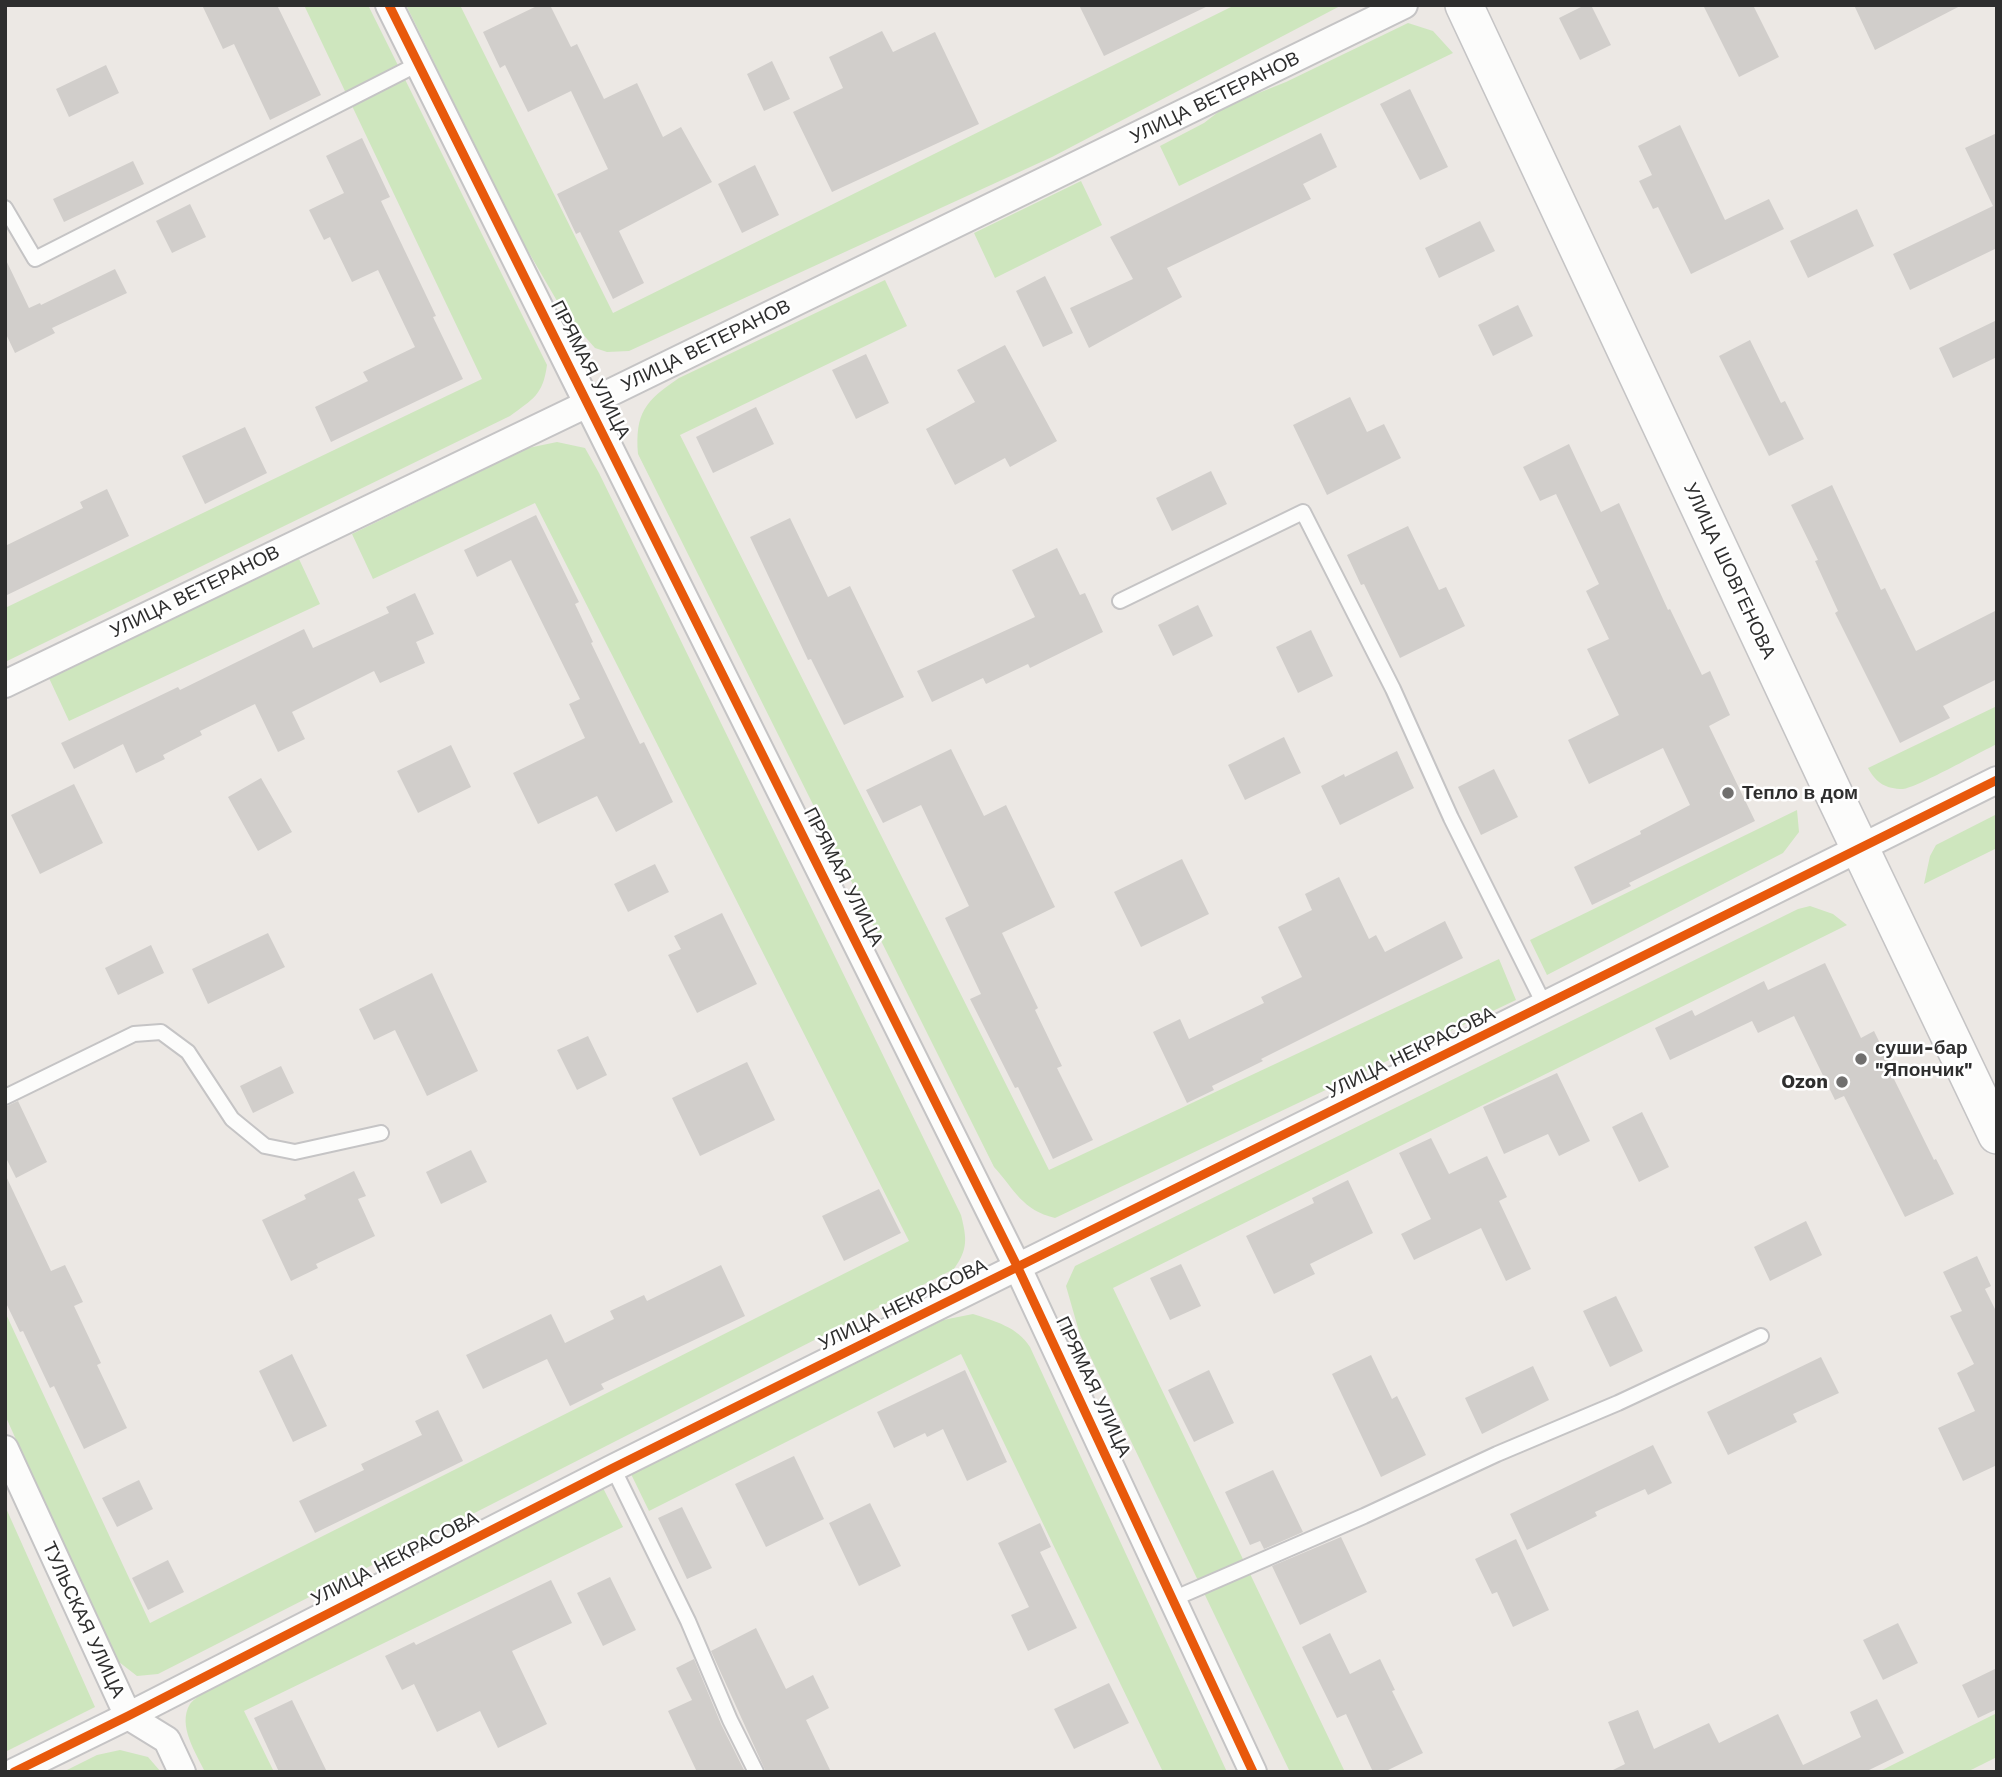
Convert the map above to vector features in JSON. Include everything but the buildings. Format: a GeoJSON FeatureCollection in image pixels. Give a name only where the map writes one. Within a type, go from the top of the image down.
{"type":"FeatureCollection","features":[{"type":"Feature","properties":{"kind":"main road","name":"УЛИЦА ШОВГЕНОВА"},"geometry":{"type":"LineString","coordinates":[[1464,5],[1997,1135]]}},
{"type":"Feature","properties":{"kind":"street","name":"ПРЯМАЯ УЛИЦА"},"geometry":{"type":"LineString","coordinates":[[388,5],[1018,1268],[1253,1772]]}},
{"type":"Feature","properties":{"kind":"street","name":"УЛИЦА ВЕТЕРАНОВ"},"geometry":{"type":"LineString","coordinates":[[5,684],[587,404],[1404,5]]}},
{"type":"Feature","properties":{"kind":"street","name":"УЛИЦА НЕКРАСОВА"},"geometry":{"type":"LineString","coordinates":[[14,1772],[613,1468],[1997,780]]}},
{"type":"Feature","properties":{"kind":"street","name":"ТУЛЬСКАЯ УЛИЦА"},"geometry":{"type":"LineString","coordinates":[[5,1449],[128,1716],[167,1740],[183,1772]]}},
{"type":"Feature","properties":{"kind":"lane"},"geometry":{"type":"LineString","coordinates":[[5,208],[35,259],[418,64]]}},
{"type":"Feature","properties":{"kind":"lane"},"geometry":{"type":"LineString","coordinates":[[1120,601],[1303,512],[1393,689],[1451,818],[1545,1006]]}},
{"type":"Feature","properties":{"kind":"lane"},"geometry":{"type":"LineString","coordinates":[[5,1097],[134,1034],[161,1032],[188,1052],[232,1119],[265,1146],[295,1152],[381,1133]]}},
{"type":"Feature","properties":{"kind":"lane"},"geometry":{"type":"LineString","coordinates":[[1173,1600],[1497,1454],[1618,1404],[1761,1336]]}},
{"type":"Feature","properties":{"kind":"lane"},"geometry":{"type":"LineString","coordinates":[[613,1468],[688,1621],[730,1720],[756,1772]]}},
{"type":"Feature","properties":{"kind":"green space"},"geometry":{"type":"Polygon","coordinates":[[[304,5],[368,5],[547,365],[540,390],[510,416],[5,662],[5,608],[482,379],[304,5]]]}},
{"type":"Feature","properties":{"kind":"green space"},"geometry":{"type":"Polygon","coordinates":[[[406,5],[460,5],[613,313],[1235,5],[1342,5],[1052,157],[629,351],[607,352],[595,348],[564,313],[521,239],[406,5]]]}},
{"type":"Feature","properties":{"kind":"green space"},"geometry":{"type":"Polygon","coordinates":[[[1408,23],[1433,31],[1453,53],[1179,186],[1160,146],[1204,123],[1226,106],[1286,82],[1408,23]]]}},
{"type":"Feature","properties":{"kind":"green space"},"geometry":{"type":"Polygon","coordinates":[[[1081,181],[1102,225],[995,278],[974,233],[1081,181]]]}},
{"type":"Feature","properties":{"kind":"green space"},"geometry":{"type":"Polygon","coordinates":[[[885,280],[907,326],[680,435],[1049,1170],[1499,959],[1516,1000],[1055,1218],[1034,1210],[1014,1191],[994,1167],[638,454],[638,428],[641,418],[650,401],[667,386],[885,280]]]}},
{"type":"Feature","properties":{"kind":"green space"},"geometry":{"type":"Polygon","coordinates":[[[557,442],[585,448],[599,473],[961,1215],[965,1237],[962,1255],[954,1269],[158,1674],[137,1676],[119,1662],[108,1645],[5,1415],[5,1312],[150,1623],[909,1241],[535,503],[373,579],[352,534],[528,448],[557,442]]]}},
{"type":"Feature","properties":{"kind":"green space"},"geometry":{"type":"Polygon","coordinates":[[[299,559],[320,604],[69,721],[48,676],[299,559]]]}},
{"type":"Feature","properties":{"kind":"green space"},"geometry":{"type":"Polygon","coordinates":[[[1997,706],[1997,744],[1934,776],[1910,787],[1897,789],[1882,784],[1868,768],[1997,706]]]}},
{"type":"Feature","properties":{"kind":"green space"},"geometry":{"type":"Polygon","coordinates":[[[1797,810],[1799,832],[1783,853],[1547,975],[1530,940],[1797,810]]]}},
{"type":"Feature","properties":{"kind":"green space"},"geometry":{"type":"Polygon","coordinates":[[[1997,814],[1997,848],[1924,884],[1930,856],[1936,845],[1997,814]]]}},
{"type":"Feature","properties":{"kind":"green space"},"geometry":{"type":"Polygon","coordinates":[[[1810,906],[1833,914],[1847,925],[1113,1288],[1345,1772],[1290,1772],[1080,1335],[1066,1286],[1075,1266],[1798,909],[1810,906]]]}},
{"type":"Feature","properties":{"kind":"green space"},"geometry":{"type":"Polygon","coordinates":[[[973,1314],[997,1322],[1019,1334],[1030,1347],[1227,1772],[1163,1772],[961,1354],[649,1511],[631,1474],[943,1320],[973,1314]]]}},
{"type":"Feature","properties":{"kind":"green space"},"geometry":{"type":"Polygon","coordinates":[[[603,1488],[623,1527],[244,1711],[274,1772],[205,1772],[189,1739],[186,1721],[190,1704],[203,1693],[603,1488]]]}},
{"type":"Feature","properties":{"kind":"green space"},"geometry":{"type":"Polygon","coordinates":[[[5,1506],[95,1707],[5,1752],[5,1506]]]}},
{"type":"Feature","properties":{"kind":"green space"},"geometry":{"type":"Polygon","coordinates":[[[1997,1713],[1997,1757],[1967,1772],[1878,1772],[1997,1713]]]}},
{"type":"Feature","properties":{"kind":"green space"},"geometry":{"type":"Polygon","coordinates":[[[120,1750],[148,1757],[161,1772],[63,1772],[97,1755],[120,1750]]]}},
{"type":"Feature","properties":{"kind":"cycle path"},"geometry":{"type":"LineString","coordinates":[[389,5],[1018,1268],[1253,1772]]}},
{"type":"Feature","properties":{"kind":"cycle path"},"geometry":{"type":"LineString","coordinates":[[14,1772],[613,1468],[1997,780]]}},
{"type":"Feature","properties":{"kind":"place","name":"Тепло в дом"},"geometry":{"type":"Point","coordinates":[1728,793]}},
{"type":"Feature","properties":{"kind":"place","name":"суши-бар \"Япончик\""},"geometry":{"type":"Point","coordinates":[1861,1059]}},
{"type":"Feature","properties":{"kind":"place","name":"Ozon"},"geometry":{"type":"Point","coordinates":[1842,1082]}}]}
